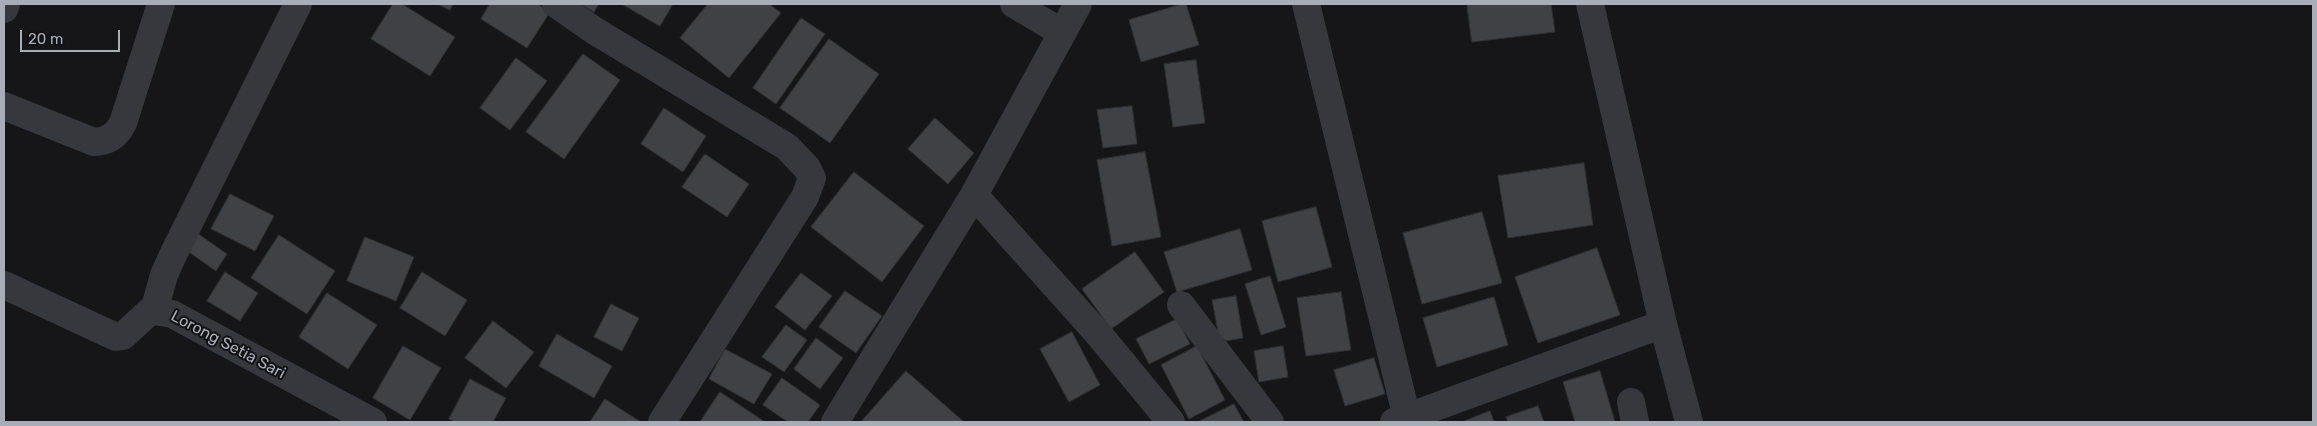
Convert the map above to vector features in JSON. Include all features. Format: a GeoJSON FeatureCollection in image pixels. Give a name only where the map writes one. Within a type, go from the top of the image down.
{"type":"FeatureCollection","features":[{"type":"Feature","properties":{"kind":"street"},"geometry":{"type":"LineString","coordinates":[[4,9],[6,4]]}},
{"type":"Feature","properties":{"kind":"street"},"geometry":{"type":"LineString","coordinates":[[4,106],[94,142],[102,142],[111,138],[123,123],[161,4]]}},
{"type":"Feature","properties":{"kind":"street"},"geometry":{"type":"LineString","coordinates":[[154,310],[164,275],[173,255],[298,4]]}},
{"type":"Feature","properties":{"kind":"street"},"geometry":{"type":"LineString","coordinates":[[556,4],[594,31],[787,147],[807,168],[812,178],[805,197],[662,422]]}},
{"type":"Feature","properties":{"kind":"street"},"geometry":{"type":"LineString","coordinates":[[1014,4],[1061,32]]}},
{"type":"Feature","properties":{"kind":"street"},"geometry":{"type":"LineString","coordinates":[[835,422],[974,195],[1061,32],[1078,4]]}},
{"type":"Feature","properties":{"kind":"street"},"geometry":{"type":"LineString","coordinates":[[1306,4],[1400,420],[1663,324]]}},
{"type":"Feature","properties":{"kind":"street"},"geometry":{"type":"LineString","coordinates":[[1590,4],[1663,324],[1689,422]]}},
{"type":"Feature","properties":{"kind":"street"},"geometry":{"type":"LineString","coordinates":[[974,195],[1101,337],[1171,422]]}},
{"type":"Feature","properties":{"kind":"street","name":"Lorong Setia Sari"},"geometry":{"type":"LineString","coordinates":[[4,285],[116,337],[123,336],[145,314],[154,310],[182,319],[372,422]]}},
{"type":"Feature","properties":{"kind":"street"},"geometry":{"type":"LineString","coordinates":[[1181,305],[1270,422]]}},
{"type":"Feature","properties":{"kind":"building"},"geometry":{"type":"Polygon","coordinates":[[[393,4],[402,4],[455,37],[430,76],[371,39],[393,4]]]}},
{"type":"Feature","properties":{"kind":"building"},"geometry":{"type":"Polygon","coordinates":[[[438,4],[453,4],[450,10],[438,4]]]}},
{"type":"Feature","properties":{"kind":"building"},"geometry":{"type":"Polygon","coordinates":[[[490,4],[538,4],[550,12],[527,48],[481,19],[490,4]]]}},
{"type":"Feature","properties":{"kind":"building"},"geometry":{"type":"Polygon","coordinates":[[[581,4],[599,4],[594,12],[581,4]]]}},
{"type":"Feature","properties":{"kind":"building"},"geometry":{"type":"Polygon","coordinates":[[[622,4],[673,4],[660,26],[622,4]]]}},
{"type":"Feature","properties":{"kind":"building"},"geometry":{"type":"Polygon","coordinates":[[[708,4],[769,4],[781,13],[729,78],[680,38],[708,4]]]}},
{"type":"Feature","properties":{"kind":"building"},"geometry":{"type":"Polygon","coordinates":[[[1186,4],[1199,45],[1141,62],[1129,20],[1186,4]]]}},
{"type":"Feature","properties":{"kind":"building"},"geometry":{"type":"Polygon","coordinates":[[[1467,4],[1551,4],[1555,32],[1472,42],[1467,4]]]}},
{"type":"Feature","properties":{"kind":"building"},"geometry":{"type":"Polygon","coordinates":[[[801,18],[825,34],[776,104],[753,88],[801,18]]]}},
{"type":"Feature","properties":{"kind":"building"},"geometry":{"type":"Polygon","coordinates":[[[829,39],[879,74],[830,143],[780,108],[829,39]]]}},
{"type":"Feature","properties":{"kind":"building"},"geometry":{"type":"Polygon","coordinates":[[[583,54],[620,80],[564,159],[526,132],[583,54]]]}},
{"type":"Feature","properties":{"kind":"building"},"geometry":{"type":"Polygon","coordinates":[[[516,58],[547,81],[510,130],[480,108],[516,58]]]}},
{"type":"Feature","properties":{"kind":"building"},"geometry":{"type":"Polygon","coordinates":[[[1196,60],[1205,123],[1173,127],[1164,64],[1196,60]]]}},
{"type":"Feature","properties":{"kind":"building"},"geometry":{"type":"Polygon","coordinates":[[[1132,106],[1137,144],[1103,148],[1097,110],[1132,106]]]}},
{"type":"Feature","properties":{"kind":"building"},"geometry":{"type":"Polygon","coordinates":[[[664,108],[706,136],[683,172],[641,144],[664,108]]]}},
{"type":"Feature","properties":{"kind":"building"},"geometry":{"type":"Polygon","coordinates":[[[935,118],[974,153],[948,184],[908,149],[935,118]]]}},
{"type":"Feature","properties":{"kind":"building"},"geometry":{"type":"Polygon","coordinates":[[[1145,152],[1161,237],[1112,246],[1097,160],[1145,152]]]}},
{"type":"Feature","properties":{"kind":"building"},"geometry":{"type":"Polygon","coordinates":[[[705,154],[749,184],[727,217],[682,187],[705,154]]]}},
{"type":"Feature","properties":{"kind":"building"},"geometry":{"type":"Polygon","coordinates":[[[1584,163],[1593,225],[1508,238],[1498,176],[1584,163]]]}},
{"type":"Feature","properties":{"kind":"building"},"geometry":{"type":"Polygon","coordinates":[[[854,172],[924,226],[882,282],[811,227],[854,172]]]}},
{"type":"Feature","properties":{"kind":"building"},"geometry":{"type":"Polygon","coordinates":[[[230,194],[274,216],[255,251],[211,229],[230,194]]]}},
{"type":"Feature","properties":{"kind":"building"},"geometry":{"type":"Polygon","coordinates":[[[1316,207],[1332,267],[1278,282],[1262,221],[1316,207]]]}},
{"type":"Feature","properties":{"kind":"building"},"geometry":{"type":"Polygon","coordinates":[[[1482,212],[1502,283],[1422,304],[1403,233],[1482,212]]]}},
{"type":"Feature","properties":{"kind":"building"},"geometry":{"type":"Polygon","coordinates":[[[1240,229],[1252,270],[1177,292],[1164,252],[1240,229]]]}},
{"type":"Feature","properties":{"kind":"building"},"geometry":{"type":"Polygon","coordinates":[[[197,233],[227,254],[216,271],[186,250],[197,233]]]}},
{"type":"Feature","properties":{"kind":"building"},"geometry":{"type":"Polygon","coordinates":[[[279,235],[335,271],[307,314],[251,278],[279,235]]]}},
{"type":"Feature","properties":{"kind":"building"},"geometry":{"type":"Polygon","coordinates":[[[365,237],[414,257],[396,301],[347,281],[365,237]]]}},
{"type":"Feature","properties":{"kind":"building"},"geometry":{"type":"Polygon","coordinates":[[[1597,248],[1620,315],[1538,343],[1515,277],[1597,248]]]}},
{"type":"Feature","properties":{"kind":"building"},"geometry":{"type":"Polygon","coordinates":[[[1135,252],[1164,292],[1111,329],[1082,289],[1135,252]]]}},
{"type":"Feature","properties":{"kind":"building"},"geometry":{"type":"Polygon","coordinates":[[[225,272],[258,293],[240,321],[207,301],[225,272]]]}},
{"type":"Feature","properties":{"kind":"building"},"geometry":{"type":"Polygon","coordinates":[[[422,272],[467,300],[445,336],[400,308],[422,272]]]}},
{"type":"Feature","properties":{"kind":"building"},"geometry":{"type":"Polygon","coordinates":[[[801,273],[832,296],[805,330],[775,307],[801,273]]]}},
{"type":"Feature","properties":{"kind":"building"},"geometry":{"type":"Polygon","coordinates":[[[1270,276],[1286,327],[1261,335],[1245,284],[1270,276]]]}},
{"type":"Feature","properties":{"kind":"building"},"geometry":{"type":"Polygon","coordinates":[[[845,291],[882,316],[856,353],[819,327],[845,291]]]}},
{"type":"Feature","properties":{"kind":"building"},"geometry":{"type":"Polygon","coordinates":[[[1341,292],[1351,350],[1306,356],[1297,298],[1341,292]]]}},
{"type":"Feature","properties":{"kind":"building"},"geometry":{"type":"Polygon","coordinates":[[[327,293],[377,325],[348,369],[299,337],[327,293]]]}},
{"type":"Feature","properties":{"kind":"building"},"geometry":{"type":"Polygon","coordinates":[[[1236,296],[1243,338],[1220,342],[1212,300],[1236,296]]]}},
{"type":"Feature","properties":{"kind":"building"},"geometry":{"type":"Polygon","coordinates":[[[1494,297],[1508,345],[1437,367],[1423,318],[1494,297]]]}},
{"type":"Feature","properties":{"kind":"building"},"geometry":{"type":"Polygon","coordinates":[[[611,304],[639,318],[622,351],[594,337],[611,304]]]}},
{"type":"Feature","properties":{"kind":"building"},"geometry":{"type":"Polygon","coordinates":[[[1177,319],[1190,344],[1149,364],[1136,339],[1177,319]]]}},
{"type":"Feature","properties":{"kind":"building"},"geometry":{"type":"Polygon","coordinates":[[[493,321],[534,352],[506,388],[465,358],[493,321]]]}},
{"type":"Feature","properties":{"kind":"building"},"geometry":{"type":"Polygon","coordinates":[[[786,325],[807,340],[784,372],[762,357],[786,325]]]}},
{"type":"Feature","properties":{"kind":"building"},"geometry":{"type":"Polygon","coordinates":[[[1072,332],[1100,385],[1069,402],[1040,349],[1072,332]]]}},
{"type":"Feature","properties":{"kind":"building"},"geometry":{"type":"Polygon","coordinates":[[[557,334],[612,366],[594,398],[539,366],[557,334]]]}},
{"type":"Feature","properties":{"kind":"building"},"geometry":{"type":"Polygon","coordinates":[[[816,338],[843,358],[820,389],[794,369],[816,338]]]}},
{"type":"Feature","properties":{"kind":"building"},"geometry":{"type":"Polygon","coordinates":[[[403,346],[441,368],[410,420],[373,398],[403,346]]]}},
{"type":"Feature","properties":{"kind":"building"},"geometry":{"type":"Polygon","coordinates":[[[1197,346],[1225,400],[1189,419],[1161,365],[1197,346]]]}},
{"type":"Feature","properties":{"kind":"building"},"geometry":{"type":"Polygon","coordinates":[[[1283,346],[1288,377],[1259,382],[1254,351],[1283,346]]]}},
{"type":"Feature","properties":{"kind":"building"},"geometry":{"type":"Polygon","coordinates":[[[725,349],[772,374],[754,404],[709,379],[725,349]]]}},
{"type":"Feature","properties":{"kind":"building"},"geometry":{"type":"Polygon","coordinates":[[[1374,358],[1385,394],[1345,406],[1334,370],[1374,358]]]}},
{"type":"Feature","properties":{"kind":"building"},"geometry":{"type":"Polygon","coordinates":[[[906,371],[964,422],[861,422],[906,371]]]}},
{"type":"Feature","properties":{"kind":"building"},"geometry":{"type":"Polygon","coordinates":[[[1600,371],[1615,422],[1575,422],[1563,382],[1600,371]]]}},
{"type":"Feature","properties":{"kind":"building"},"geometry":{"type":"Polygon","coordinates":[[[782,378],[820,405],[808,422],[788,422],[763,405],[782,378]]]}},
{"type":"Feature","properties":{"kind":"building"},"geometry":{"type":"Polygon","coordinates":[[[470,379],[506,398],[493,422],[455,422],[449,419],[470,379]]]}},
{"type":"Feature","properties":{"kind":"building"},"geometry":{"type":"Polygon","coordinates":[[[720,392],[765,422],[700,422],[720,392]]]}},
{"type":"Feature","properties":{"kind":"building"},"geometry":{"type":"Polygon","coordinates":[[[605,399],[641,422],[590,422],[605,399]]]}},
{"type":"Feature","properties":{"kind":"building"},"geometry":{"type":"Polygon","coordinates":[[[1234,404],[1244,422],[1200,421],[1234,404]]]}},
{"type":"Feature","properties":{"kind":"building"},"geometry":{"type":"Polygon","coordinates":[[[1538,406],[1544,422],[1508,422],[1506,417],[1538,406]]]}},
{"type":"Feature","properties":{"kind":"building"},"geometry":{"type":"Polygon","coordinates":[[[1490,411],[1494,422],[1462,422],[1490,411]]]}}]}
